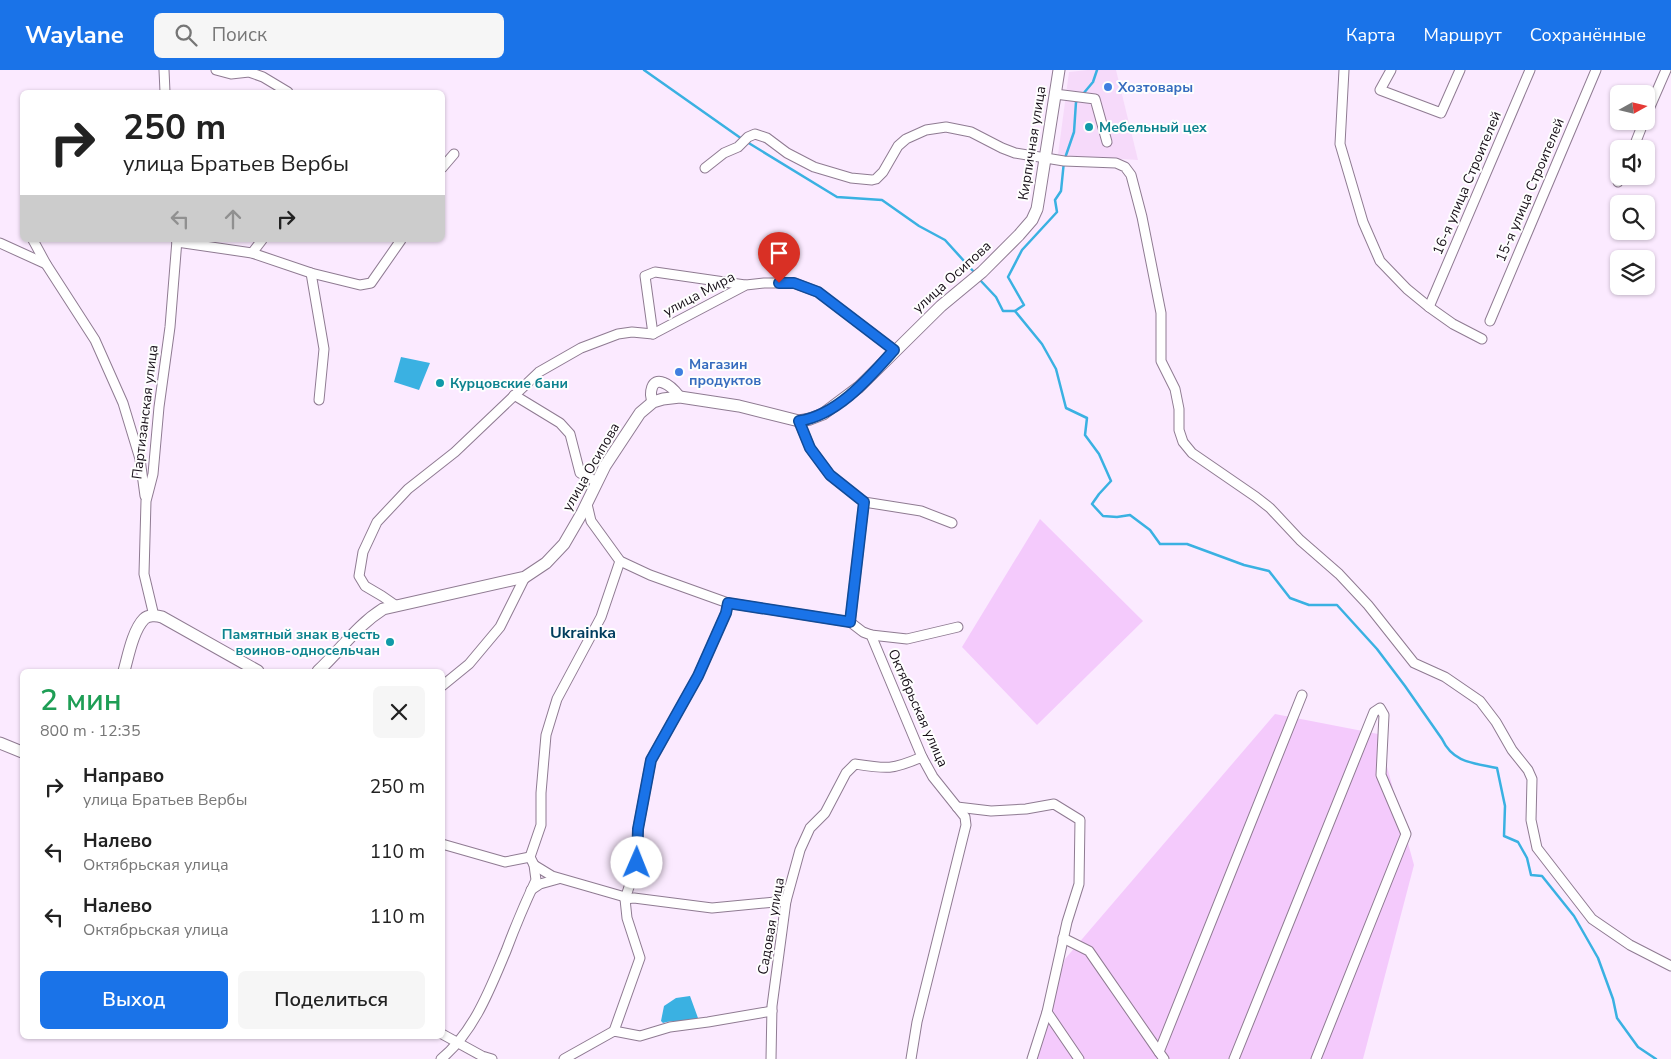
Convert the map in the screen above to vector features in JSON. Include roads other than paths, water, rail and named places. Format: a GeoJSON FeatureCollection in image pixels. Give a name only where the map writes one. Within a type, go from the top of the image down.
{"type":"FeatureCollection","features":[{"type":"Feature","properties":{"kind":"main road","name":"Кирпичная улица"},"geometry":{"type":"LineString","coordinates":[[1032,220],[1037,209],[1058,70]]}},
{"type":"Feature","properties":{"kind":"main road","name":"улица Осипова"},"geometry":{"type":"LineString","coordinates":[[799,421],[823,414],[859,387],[894,350],[941,306],[982,272],[1032,220]]}},
{"type":"Feature","properties":{"kind":"main road"},"geometry":{"type":"LineString","coordinates":[[654,402],[680,397],[739,406],[799,421]]}},
{"type":"Feature","properties":{"kind":"main road","name":"улица Осипова"},"geometry":{"type":"LineString","coordinates":[[321,669],[347,639],[371,616],[383,609],[525,577],[546,563],[564,544],[587,504],[605,466],[640,413],[654,402]]}},
{"type":"Feature","properties":{"kind":"main road"},"geometry":{"type":"LineString","coordinates":[[125,669],[138,629],[144,619],[149,616],[162,617],[254,669]]}},
{"type":"Feature","properties":{"kind":"main road"},"geometry":{"type":"LineString","coordinates":[[0,743],[20,751]]}},
{"type":"Feature","properties":{"kind":"street"},"geometry":{"type":"LineString","coordinates":[[164,70],[165,90]]}},
{"type":"Feature","properties":{"kind":"street"},"geometry":{"type":"LineString","coordinates":[[216,70],[231,74],[249,72],[263,77],[285,90]]}},
{"type":"Feature","properties":{"kind":"street"},"geometry":{"type":"LineString","coordinates":[[1344,70],[1340,144],[1363,222],[1380,261],[1407,289],[1429,307],[1453,324],[1482,339]]}},
{"type":"Feature","properties":{"kind":"street"},"geometry":{"type":"LineString","coordinates":[[1391,70],[1380,90],[1441,113],[1460,70]]}},
{"type":"Feature","properties":{"kind":"street","name":"16-я улица Строителей"},"geometry":{"type":"LineString","coordinates":[[1429,307],[1530,70]]}},
{"type":"Feature","properties":{"kind":"street","name":"15-я улица Строителей"},"geometry":{"type":"LineString","coordinates":[[1490,322],[1596,70]]}},
{"type":"Feature","properties":{"kind":"street"},"geometry":{"type":"LineString","coordinates":[[1655,95],[1666,70]]}},
{"type":"Feature","properties":{"kind":"street"},"geometry":{"type":"LineString","coordinates":[[1055,94],[1095,99],[1108,142]]}},
{"type":"Feature","properties":{"kind":"street"},"geometry":{"type":"LineString","coordinates":[[704,168],[755,134],[767,138],[787,153],[814,167],[851,178],[872,180],[883,172],[898,146],[906,139],[916,133],[936,127],[955,128],[971,132],[1015,153],[1084,163],[1121,164],[1128,170],[1142,217],[1160,314],[1161,361],[1176,388],[1179,430],[1183,442],[1192,453],[1270,508],[1300,540],[1338,574],[1368,605],[1414,662],[1445,678],[1480,700],[1489,710],[1512,750],[1523,762],[1530,775],[1533,791],[1531,820],[1537,848],[1592,919],[1630,945],[1671,966]]}},
{"type":"Feature","properties":{"kind":"street"},"geometry":{"type":"LineString","coordinates":[[445,164],[454,154]]}},
{"type":"Feature","properties":{"kind":"street"},"geometry":{"type":"LineString","coordinates":[[34,242],[95,340],[122,403],[140,459],[146,502]]}},
{"type":"Feature","properties":{"kind":"street","name":"Партизанская улица"},"geometry":{"type":"LineString","coordinates":[[154,616],[144,574],[146,502],[153,474],[159,407],[170,327],[177,242]]}},
{"type":"Feature","properties":{"kind":"street"},"geometry":{"type":"LineString","coordinates":[[183,242],[252,253],[311,273],[360,285],[371,283],[400,242]]}},
{"type":"Feature","properties":{"kind":"street"},"geometry":{"type":"LineString","coordinates":[[252,253],[260,242]]}},
{"type":"Feature","properties":{"kind":"street"},"geometry":{"type":"LineString","coordinates":[[0,243],[46,264]]}},
{"type":"Feature","properties":{"kind":"street"},"geometry":{"type":"LineString","coordinates":[[395,605],[364,586],[359,576],[363,552],[377,522],[408,489],[455,452],[539,372],[581,348],[618,334],[632,332],[653,334],[645,276],[655,272],[746,285]]}},
{"type":"Feature","properties":{"kind":"street"},"geometry":{"type":"LineString","coordinates":[[311,273],[324,349],[319,400]]}},
{"type":"Feature","properties":{"kind":"street","name":"улица Мира"},"geometry":{"type":"LineString","coordinates":[[653,334],[746,285],[794,283],[818,292],[894,350]]}},
{"type":"Feature","properties":{"kind":"street"},"geometry":{"type":"LineString","coordinates":[[654,402],[651,389],[658,382],[666,384],[680,397]]}},
{"type":"Feature","properties":{"kind":"street"},"geometry":{"type":"LineString","coordinates":[[514,395],[560,423],[570,434],[580,473],[597,482]]}},
{"type":"Feature","properties":{"kind":"street"},"geometry":{"type":"LineString","coordinates":[[799,421],[810,448],[830,475],[864,502],[921,511],[952,523]]}},
{"type":"Feature","properties":{"kind":"street"},"geometry":{"type":"LineString","coordinates":[[850,622],[864,502]]}},
{"type":"Feature","properties":{"kind":"street"},"geometry":{"type":"LineString","coordinates":[[587,504],[591,521],[620,561],[650,575],[728,603],[850,622],[871,636],[907,639],[958,627]]}},
{"type":"Feature","properties":{"kind":"street"},"geometry":{"type":"LineString","coordinates":[[441,1059],[452,1051],[488,995],[536,880],[532,861],[541,825],[541,794],[546,735],[558,699],[601,617],[620,561]]}},
{"type":"Feature","properties":{"kind":"street"},"geometry":{"type":"LineString","coordinates":[[445,684],[469,664],[500,627],[525,577]]}},
{"type":"Feature","properties":{"kind":"street"},"geometry":{"type":"LineString","coordinates":[[614,1031],[640,958],[627,918],[625,900],[637,863],[638,829],[651,760],[698,676],[726,613],[728,603]]}},
{"type":"Feature","properties":{"kind":"street","name":"Октябрьская улица"},"geometry":{"type":"LineString","coordinates":[[871,636],[922,757],[933,777],[965,817],[966,825],[917,1022],[911,1059]]}},
{"type":"Feature","properties":{"kind":"street"},"geometry":{"type":"LineString","coordinates":[[1161,1056],[1302,695]]}},
{"type":"Feature","properties":{"kind":"street"},"geometry":{"type":"LineString","coordinates":[[1234,1059],[1374,712],[1380,708],[1384,715],[1381,775],[1406,834],[1316,1059]]}},
{"type":"Feature","properties":{"kind":"street","name":"Садовая улица"},"geometry":{"type":"LineString","coordinates":[[771,1059],[772,1012],[786,901],[800,850],[810,828],[825,813],[846,773],[854,764],[884,769],[899,767],[922,757]]}},
{"type":"Feature","properties":{"kind":"street"},"geometry":{"type":"LineString","coordinates":[[957,807],[991,811],[1026,809],[1054,804],[1080,820],[1080,884],[1063,938],[1047,1012],[1032,1059]]}},
{"type":"Feature","properties":{"kind":"street"},"geometry":{"type":"LineString","coordinates":[[445,845],[505,862],[532,861],[552,876],[625,897],[625,900]]}},
{"type":"Feature","properties":{"kind":"street"},"geometry":{"type":"LineString","coordinates":[[531,890],[540,884],[561,879]]}},
{"type":"Feature","properties":{"kind":"street"},"geometry":{"type":"LineString","coordinates":[[625,900],[634,898],[712,908],[786,901]]}},
{"type":"Feature","properties":{"kind":"street"},"geometry":{"type":"LineString","coordinates":[[1063,938],[1089,951],[1161,1056]]}},
{"type":"Feature","properties":{"kind":"street"},"geometry":{"type":"LineString","coordinates":[[564,1059],[614,1031],[640,1036],[670,1027],[772,1012]]}},
{"type":"Feature","properties":{"kind":"street"},"geometry":{"type":"LineString","coordinates":[[1047,1012],[1079,1059]]}},
{"type":"Feature","properties":{"kind":"street"},"geometry":{"type":"LineString","coordinates":[[445,1036],[482,1056],[492,1059]]}},
{"type":"Feature","properties":{"kind":"water"},"geometry":{"type":"Polygon","coordinates":[[[401,357],[430,363],[419,390],[394,382],[401,357]]]}},
{"type":"Feature","properties":{"kind":"water"},"geometry":{"type":"Polygon","coordinates":[[[690,996],[698,1018],[690,1021],[663,1023],[661,1021],[664,1006],[676,998],[690,996]]]}},
{"type":"Feature","properties":{"kind":"waterway"},"geometry":{"type":"LineString","coordinates":[[644,70],[742,139]]}},
{"type":"Feature","properties":{"kind":"waterway"},"geometry":{"type":"LineString","coordinates":[[1083,94],[1093,82],[1097,70]]}},
{"type":"Feature","properties":{"kind":"waterway"},"geometry":{"type":"LineString","coordinates":[[1015,311],[1024,305],[1008,277],[1022,250],[1057,212],[1055,200],[1061,191],[1064,161],[1074,132],[1076,102],[1078,100]]}},
{"type":"Feature","properties":{"kind":"waterway"},"geometry":{"type":"LineString","coordinates":[[747,142],[837,197],[882,200],[919,226],[945,240],[974,272]]}},
{"type":"Feature","properties":{"kind":"waterway"},"geometry":{"type":"LineString","coordinates":[[980,280],[996,297],[1003,311],[1015,311],[1042,344],[1056,369],[1066,408],[1087,418],[1085,435],[1099,454],[1111,481],[1092,504],[1103,516],[1117,517],[1130,515],[1150,530],[1160,544],[1187,544],[1244,565],[1269,571],[1290,598],[1309,605],[1337,605],[1377,649],[1452,753],[1465,761],[1497,768],[1505,806],[1504,836],[1518,842],[1527,858],[1531,875],[1542,876],[1574,916],[1598,958],[1613,999],[1617,1018],[1638,1047],[1656,1059]]}},
{"type":"Feature","properties":{"kind":"place","name":"Хозтовары"},"geometry":{"type":"Point","coordinates":[1108,87]}},
{"type":"Feature","properties":{"kind":"place","name":"Мебельный цех"},"geometry":{"type":"Point","coordinates":[1089,127]}},
{"type":"Feature","properties":{"kind":"place","name":"Магазин продуктов"},"geometry":{"type":"Point","coordinates":[679,372]}},
{"type":"Feature","properties":{"kind":"place","name":"Курцовские бани"},"geometry":{"type":"Point","coordinates":[440,383]}},
{"type":"Feature","properties":{"kind":"place","name":"Памятный знак в честь воинов-односельчан"},"geometry":{"type":"Point","coordinates":[390,642]}},
{"type":"Feature","properties":{"kind":"district","name":"Ukrainka"},"geometry":{"type":"Point","coordinates":[583,633]}}]}
